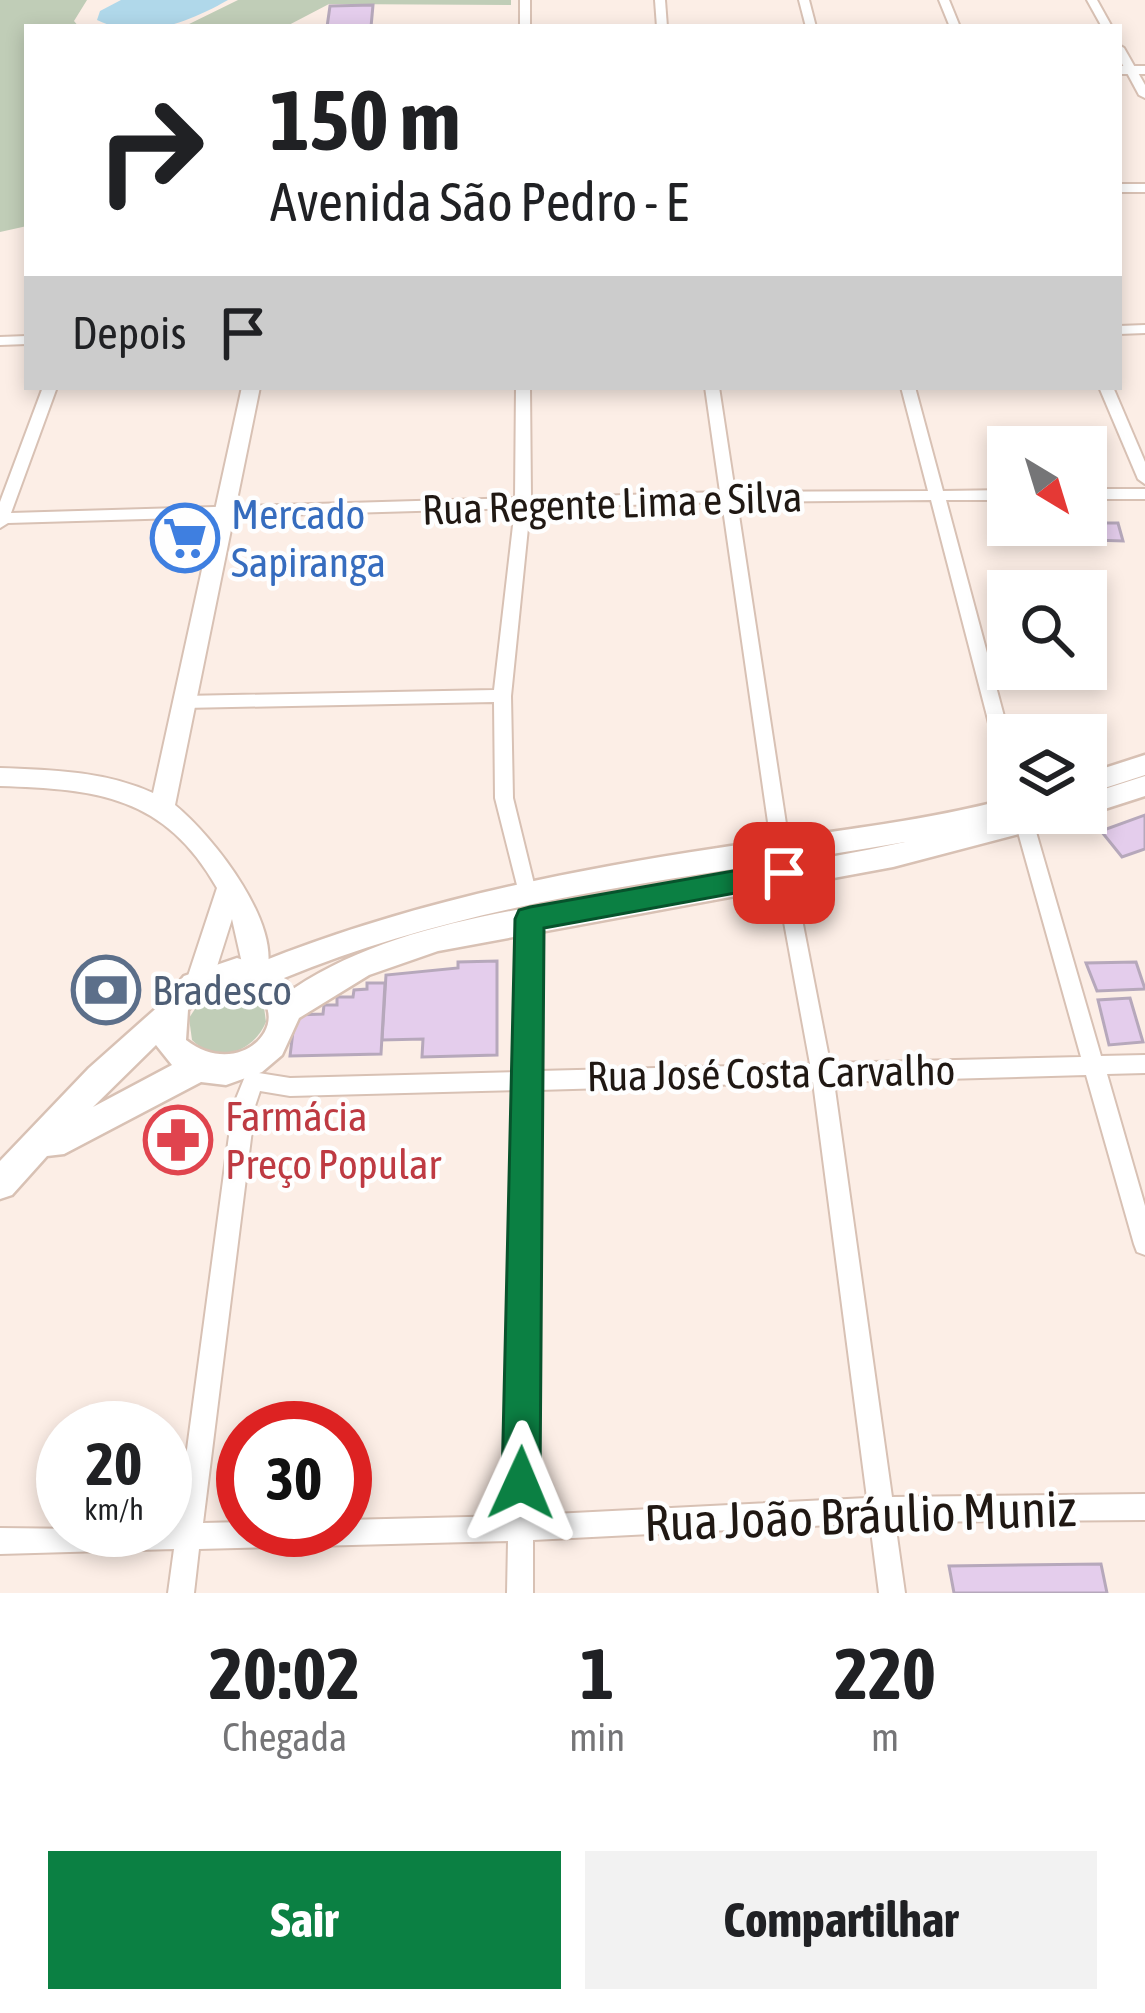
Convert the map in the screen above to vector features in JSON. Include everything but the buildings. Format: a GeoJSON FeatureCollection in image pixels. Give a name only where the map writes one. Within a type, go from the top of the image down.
{"type":"FeatureCollection","features":[{"type":"Feature","properties":{"kind":"main road"},"geometry":{"type":"LineString","coordinates":[[1107,777],[1145,765]]}},
{"type":"Feature","properties":{"kind":"main road"},"geometry":{"type":"LineString","coordinates":[[1107,798],[1145,786]]}},
{"type":"Feature","properties":{"kind":"main road"},"geometry":{"type":"LineString","coordinates":[[0,1184],[100,1078],[170,1014],[176,1000],[200,979],[218,972],[258,974],[409,920],[528,905],[987,822]]}},
{"type":"Feature","properties":{"kind":"main road"},"geometry":{"type":"LineString","coordinates":[[286,1010],[336,974],[528,905]]}},
{"type":"Feature","properties":{"kind":"main road"},"geometry":{"type":"LineString","coordinates":[[170,1014],[172,1047],[197,1068],[245,1075],[278,1040],[286,1010],[283,996],[258,974]]}},
{"type":"Feature","properties":{"kind":"main road"},"geometry":{"type":"LineString","coordinates":[[28,1158],[123,1103],[197,1068]]}},
{"type":"Feature","properties":{"kind":"street"},"geometry":{"type":"LineString","coordinates":[[1132,70],[1145,95]]}},
{"type":"Feature","properties":{"kind":"street"},"geometry":{"type":"LineString","coordinates":[[0,520],[49,390]]}},
{"type":"Feature","properties":{"kind":"street"},"geometry":{"type":"LineString","coordinates":[[161,807],[250,390]]}},
{"type":"Feature","properties":{"kind":"street"},"geometry":{"type":"LineString","coordinates":[[520,1593],[528,905],[504,798],[502,696],[523,505],[524,390]]}},
{"type":"Feature","properties":{"kind":"street"},"geometry":{"type":"LineString","coordinates":[[712,390],[782,861],[822,1073],[892,1593]]}},
{"type":"Feature","properties":{"kind":"street"},"geometry":{"type":"LineString","coordinates":[[909,390],[996,714]]}},
{"type":"Feature","properties":{"kind":"street"},"geometry":{"type":"LineString","coordinates":[[1107,390],[1145,478]]}},
{"type":"Feature","properties":{"kind":"street"},"geometry":{"type":"LineString","coordinates":[[1107,494],[1145,494]]}},
{"type":"Feature","properties":{"kind":"street","name":"Rua Regente Lima e Silva"},"geometry":{"type":"LineString","coordinates":[[0,520],[728,497],[987,495]]}},
{"type":"Feature","properties":{"kind":"street"},"geometry":{"type":"LineString","coordinates":[[183,702],[502,696]]}},
{"type":"Feature","properties":{"kind":"street"},"geometry":{"type":"LineString","coordinates":[[0,777],[68,778],[161,807],[201,837],[257,943],[258,974]]}},
{"type":"Feature","properties":{"kind":"street"},"geometry":{"type":"LineString","coordinates":[[1022,834],[1097,1065],[1145,1244]]}},
{"type":"Feature","properties":{"kind":"street"},"geometry":{"type":"LineString","coordinates":[[200,979],[230,887]]}},
{"type":"Feature","properties":{"kind":"street","name":"Rua José Costa Carvalho"},"geometry":{"type":"LineString","coordinates":[[245,1075],[290,1087],[527,1077],[1145,1064]]}},
{"type":"Feature","properties":{"kind":"street"},"geometry":{"type":"LineString","coordinates":[[192,1504],[245,1075]]}},
{"type":"Feature","properties":{"kind":"street","name":"Rua João Bráulio Muniz"},"geometry":{"type":"LineString","coordinates":[[192,1535],[520,1528],[882,1510],[1145,1507]]}},
{"type":"Feature","properties":{"kind":"street","name":"Rua João Bráulio Muniz"},"geometry":{"type":"LineString","coordinates":[[0,1541],[36,1540]]}},
{"type":"Feature","properties":{"kind":"street"},"geometry":{"type":"LineString","coordinates":[[181,1593],[185,1557]]}},
{"type":"Feature","properties":{"kind":"green space"},"geometry":{"type":"Polygon","coordinates":[[[0,0],[87,0],[76,24],[24,24],[24,227],[0,232],[0,0]]]}},
{"type":"Feature","properties":{"kind":"green space"},"geometry":{"type":"Polygon","coordinates":[[[238,0],[511,0],[511,5],[329,4],[291,24],[189,24],[238,0]]]}},
{"type":"Feature","properties":{"kind":"green space"},"geometry":{"type":"Polygon","coordinates":[[[229,987],[242,988],[263,1000],[266,1022],[243,1048],[212,1052],[192,1040],[189,1018],[203,997],[229,987]]]}},
{"type":"Feature","properties":{"kind":"water"},"geometry":{"type":"Polygon","coordinates":[[[121,0],[228,0],[172,24],[108,24],[97,20],[100,11],[121,0]]]}},
{"type":"Feature","properties":{"kind":"place","name":"Mercado Sapiranga"},"geometry":{"type":"Point","coordinates":[185,538]}},
{"type":"Feature","properties":{"kind":"place","name":"Bradesco"},"geometry":{"type":"Point","coordinates":[106,990]}},
{"type":"Feature","properties":{"kind":"place","name":"Farmácia Preço Popular"},"geometry":{"type":"Point","coordinates":[178,1140]}},
{"type":"Feature","properties":{"kind":"route"},"geometry":{"type":"LineString","coordinates":[[521,1483],[530,919],[784,873]]}}]}
